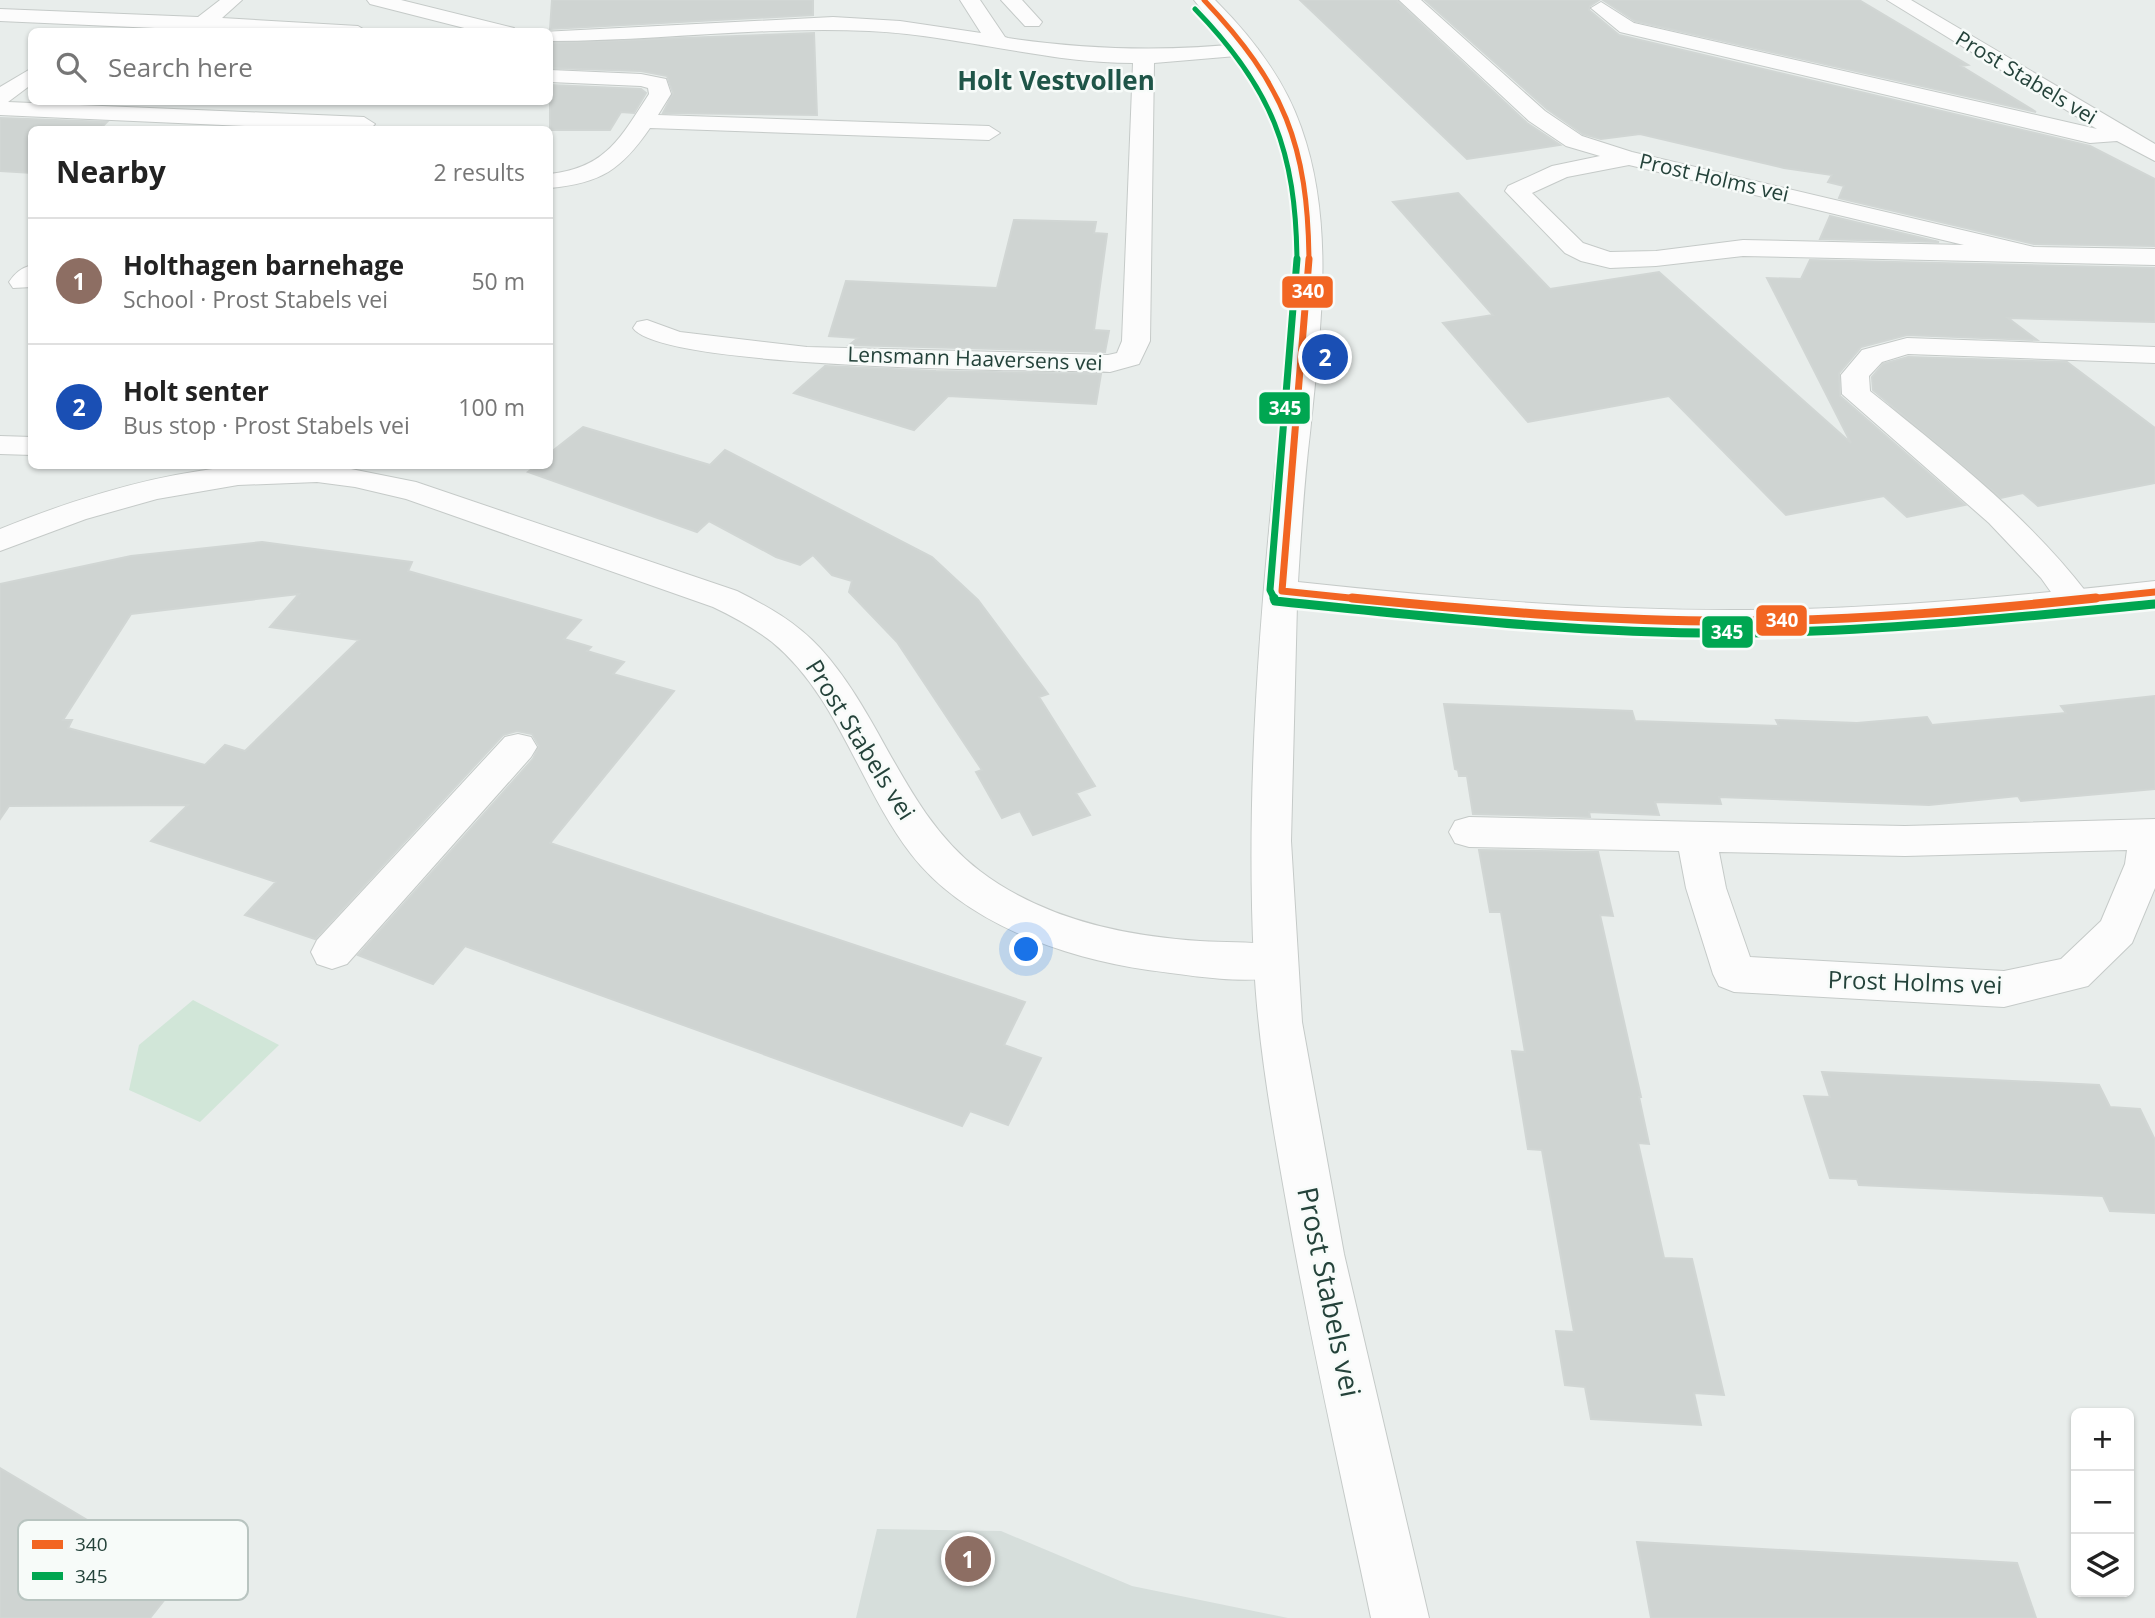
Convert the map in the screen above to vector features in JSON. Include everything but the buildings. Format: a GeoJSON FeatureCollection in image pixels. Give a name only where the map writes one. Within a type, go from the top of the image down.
{"type":"FeatureCollection","features":[{"type":"Feature","properties":{"kind":"street"},"geometry":{"type":"LineString","coordinates":[[203,23],[232,0]]}},
{"type":"Feature","properties":{"kind":"street"},"geometry":{"type":"LineString","coordinates":[[377,0],[492,28]]}},
{"type":"Feature","properties":{"kind":"street"},"geometry":{"type":"LineString","coordinates":[[1011,0],[1032,22]]}},
{"type":"Feature","properties":{"kind":"street","name":"Prost Stabels vei"},"geometry":{"type":"LineString","coordinates":[[1204,0],[1248,49],[1277,94],[1289,122],[1308,207],[1309,294],[1282,592],[1273,738],[1275,962],[1296,1129],[1329,1303],[1400,1618]]}},
{"type":"Feature","properties":{"kind":"street"},"geometry":{"type":"LineString","coordinates":[[1409,0],[1537,116],[1574,141],[1629,158]]}},
{"type":"Feature","properties":{"kind":"street","name":"Prost Stabels vei"},"geometry":{"type":"LineString","coordinates":[[1897,0],[2155,154]]}},
{"type":"Feature","properties":{"kind":"street"},"geometry":{"type":"LineString","coordinates":[[1601,8],[1627,28],[2090,136],[2119,134]]}},
{"type":"Feature","properties":{"kind":"street"},"geometry":{"type":"LineString","coordinates":[[970,9],[997,41]]}},
{"type":"Feature","properties":{"kind":"street"},"geometry":{"type":"LineString","coordinates":[[3,17],[97,26],[203,23],[289,28]]}},
{"type":"Feature","properties":{"kind":"street"},"geometry":{"type":"LineString","coordinates":[[553,36],[637,35],[824,24],[915,29],[1090,55],[1144,58],[1248,49]]}},
{"type":"Feature","properties":{"kind":"street","name":"Lensmann Haaversens vei"},"geometry":{"type":"LineString","coordinates":[[647,328],[674,340],[807,355],[1110,364],[1129,358],[1136,341],[1144,58]]}},
{"type":"Feature","properties":{"kind":"street"},"geometry":{"type":"LineString","coordinates":[[553,76],[641,79],[658,84],[660,94],[614,162],[589,175],[553,181]]}},
{"type":"Feature","properties":{"kind":"street"},"geometry":{"type":"LineString","coordinates":[[0,97],[28,77]]}},
{"type":"Feature","properties":{"kind":"street"},"geometry":{"type":"LineString","coordinates":[[0,107],[195,123],[368,121]]}},
{"type":"Feature","properties":{"kind":"street"},"geometry":{"type":"LineString","coordinates":[[0,131],[29,109]]}},
{"type":"Feature","properties":{"kind":"street"},"geometry":{"type":"LineString","coordinates":[[641,121],[989,133]]}},
{"type":"Feature","properties":{"kind":"street","name":"Prost Holms vei"},"geometry":{"type":"LineString","coordinates":[[2033,254],[1629,158],[1560,171],[1517,191],[1577,250],[1604,259],[1628,261],[1729,248],[2155,257]]}},
{"type":"Feature","properties":{"kind":"street"},"geometry":{"type":"LineString","coordinates":[[2075,601],[2058,576],[2021,536],[1856,394],[1856,375],[1872,356],[1907,346],[2155,355]]}},
{"type":"Feature","properties":{"kind":"street"},"geometry":{"type":"LineString","coordinates":[[0,445],[28,446]]}},
{"type":"Feature","properties":{"kind":"street","name":"Prost Stabels vei"},"geometry":{"type":"LineString","coordinates":[[0,541],[181,473],[318,473],[369,479],[417,492],[670,578],[751,610],[792,639],[825,676],[855,723],[890,789],[930,850],[967,885],[1013,913],[1074,937],[1130,951],[1177,958],[1275,962]]}},
{"type":"Feature","properties":{"kind":"street"},"geometry":{"type":"LineString","coordinates":[[1282,592],[1443,609],[1747,621],[1933,614],[2155,592]]}},
{"type":"Feature","properties":{"kind":"street"},"geometry":{"type":"LineString","coordinates":[[332,952],[518,747]]}},
{"type":"Feature","properties":{"kind":"street","name":"Prost Holms vei"},"geometry":{"type":"LineString","coordinates":[[1469,832],[1905,841],[2151,834],[2145,864],[2117,931],[2073,975],[2004,989],[1734,974],[1706,888],[1696,838]]}},
{"type":"Feature","properties":{"kind":"shaded area"},"geometry":{"type":"Polygon","coordinates":[[[877,1529],[1001,1531],[1132,1586],[1288,1618],[856,1618],[877,1529]]]}},
{"type":"Feature","properties":{"kind":"green space"},"geometry":{"type":"Polygon","coordinates":[[[193,1000],[279,1045],[200,1122],[129,1090],[139,1045],[193,1000]]]}},
{"type":"Feature","properties":{"kind":"transit line","name":"340"},"geometry":{"type":"LineString","coordinates":[[1204,0],[1264,71],[1282,104],[1299,157],[1306,193],[1309,230],[1307,305],[1282,591],[1515,613],[1690,621],[1850,618],[1952,612],[2155,592]]}},
{"type":"Feature","properties":{"kind":"transit line","name":"345"},"geometry":{"type":"LineString","coordinates":[[1195,9],[1253,77],[1270,108],[1287,160],[1294,196],[1297,269],[1270,590],[1275,601],[1514,625],[1748,633],[1953,624],[2155,604]]}},
{"type":"Feature","properties":{"kind":"place","name":"Holt senter"},"geometry":{"type":"Point","coordinates":[1325,357]}},
{"type":"Feature","properties":{"kind":"place","name":"Holthagen barnehage"},"geometry":{"type":"Point","coordinates":[968,1559]}},
{"type":"Feature","properties":{"kind":"district","name":"Holt Vestvollen"},"geometry":{"type":"Point","coordinates":[1056,81]}}]}
